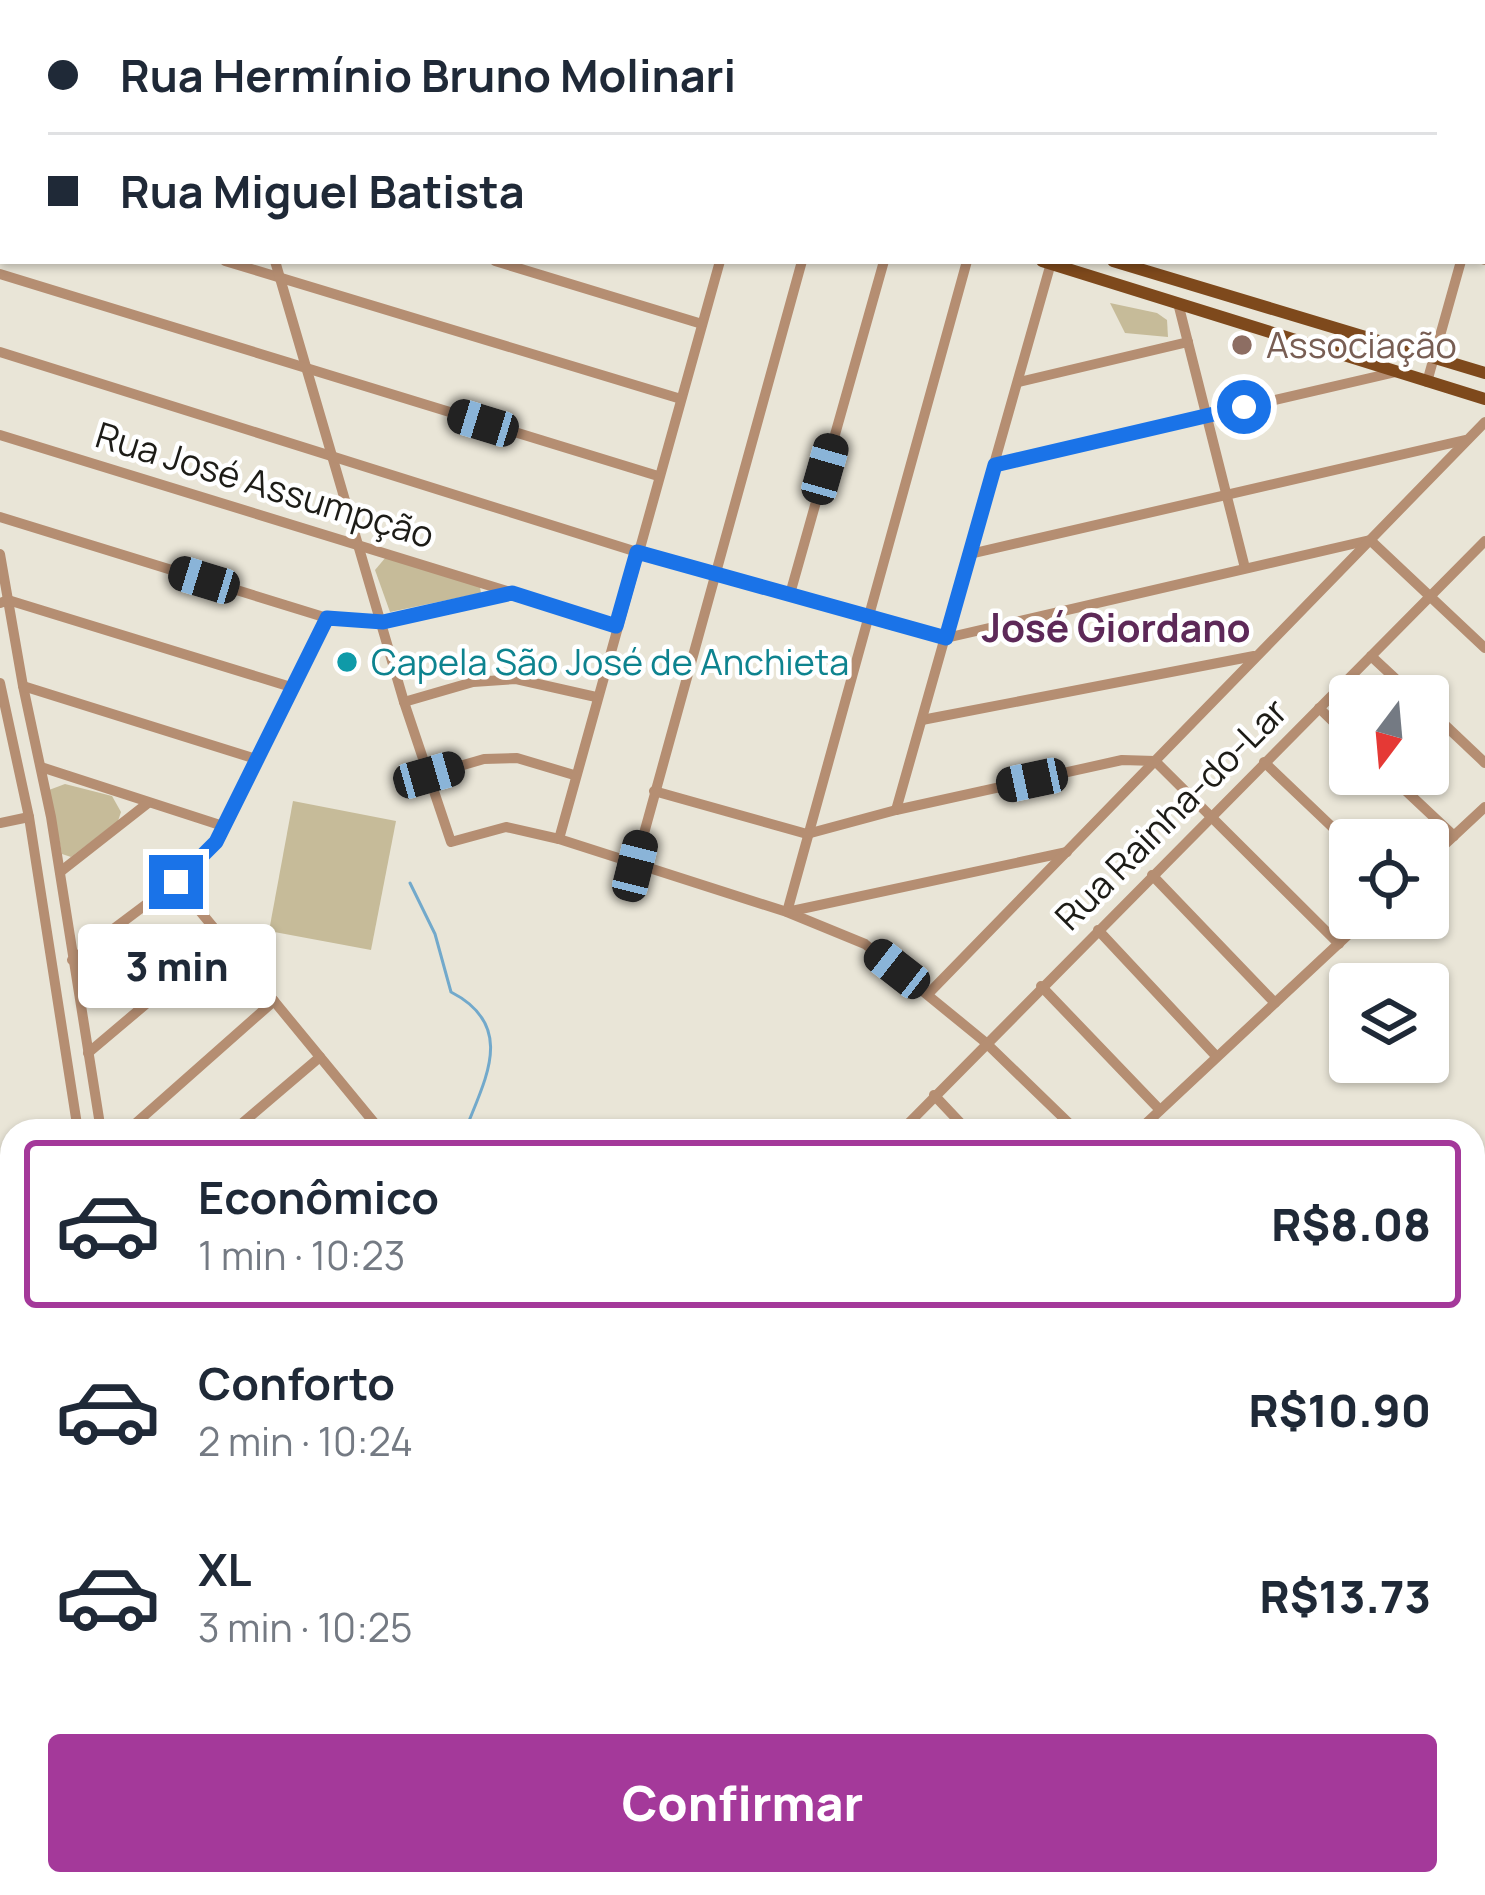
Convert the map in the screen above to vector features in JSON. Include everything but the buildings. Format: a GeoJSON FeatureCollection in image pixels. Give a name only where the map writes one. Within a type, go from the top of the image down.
{"type":"FeatureCollection","features":[{"type":"Feature","properties":{"kind":"main road"},"geometry":{"type":"LineString","coordinates":[[1053,264],[1485,399]]}},
{"type":"Feature","properties":{"kind":"main road"},"geometry":{"type":"LineString","coordinates":[[1123,264],[1485,373]]}},
{"type":"Feature","properties":{"kind":"street"},"geometry":{"type":"LineString","coordinates":[[235,264],[681,399]]}},
{"type":"Feature","properties":{"kind":"street"},"geometry":{"type":"LineString","coordinates":[[276,264],[404,702],[451,842],[506,827],[559,839],[787,912],[866,944],[986,1042],[1065,1119]]}},
{"type":"Feature","properties":{"kind":"street"},"geometry":{"type":"LineString","coordinates":[[505,264],[702,324]]}},
{"type":"Feature","properties":{"kind":"street"},"geometry":{"type":"LineString","coordinates":[[559,839],[719,264]]}},
{"type":"Feature","properties":{"kind":"street"},"geometry":{"type":"LineString","coordinates":[[635,866],[801,264]]}},
{"type":"Feature","properties":{"kind":"street"},"geometry":{"type":"LineString","coordinates":[[790,594],[883,264]]}},
{"type":"Feature","properties":{"kind":"street"},"geometry":{"type":"LineString","coordinates":[[787,912],[966,264]]}},
{"type":"Feature","properties":{"kind":"street"},"geometry":{"type":"LineString","coordinates":[[896,810],[1019,382],[1047,264]]}},
{"type":"Feature","properties":{"kind":"street"},"geometry":{"type":"LineString","coordinates":[[1427,382],[1460,264]]}},
{"type":"Feature","properties":{"kind":"street"},"geometry":{"type":"LineString","coordinates":[[0,274],[658,476]]}},
{"type":"Feature","properties":{"kind":"street"},"geometry":{"type":"LineString","coordinates":[[1178,303],[1245,568]]}},
{"type":"Feature","properties":{"kind":"street"},"geometry":{"type":"LineString","coordinates":[[1019,382],[1188,342]]}},
{"type":"Feature","properties":{"kind":"street"},"geometry":{"type":"LineString","coordinates":[[0,352],[637,552],[946,638],[1370,540]]}},
{"type":"Feature","properties":{"kind":"street"},"geometry":{"type":"LineString","coordinates":[[995,465],[1396,372]]}},
{"type":"Feature","properties":{"kind":"street"},"geometry":{"type":"LineString","coordinates":[[929,993],[1485,422]]}},
{"type":"Feature","properties":{"kind":"street","name":"Rua José Assumpção"},"geometry":{"type":"LineString","coordinates":[[0,435],[616,626]]}},
{"type":"Feature","properties":{"kind":"street"},"geometry":{"type":"LineString","coordinates":[[970,554],[1468,440]]}},
{"type":"Feature","properties":{"kind":"street"},"geometry":{"type":"LineString","coordinates":[[0,517],[327,618],[383,622],[512,593]]}},
{"type":"Feature","properties":{"kind":"street"},"geometry":{"type":"LineString","coordinates":[[1370,540],[1485,648]]}},
{"type":"Feature","properties":{"kind":"street","name":"Rua Rainha-do-Lar"},"geometry":{"type":"LineString","coordinates":[[912,1119],[1485,541]]}},
{"type":"Feature","properties":{"kind":"street"},"geometry":{"type":"LineString","coordinates":[[0,554],[4,602],[60,872],[98,1119]]}},
{"type":"Feature","properties":{"kind":"street"},"geometry":{"type":"LineString","coordinates":[[4,602],[291,687]]}},
{"type":"Feature","properties":{"kind":"street"},"geometry":{"type":"LineString","coordinates":[[72,960],[176,882],[212,847],[327,618]]}},
{"type":"Feature","properties":{"kind":"street"},"geometry":{"type":"LineString","coordinates":[[922,720],[1258,656]]}},
{"type":"Feature","properties":{"kind":"street"},"geometry":{"type":"LineString","coordinates":[[1371,656],[1391,675]]}},
{"type":"Feature","properties":{"kind":"street"},"geometry":{"type":"LineString","coordinates":[[404,702],[473,682],[516,679],[596,698]]}},
{"type":"Feature","properties":{"kind":"street"},"geometry":{"type":"LineString","coordinates":[[0,683],[28,817],[76,1119]]}},
{"type":"Feature","properties":{"kind":"street"},"geometry":{"type":"LineString","coordinates":[[22,686],[256,760]]}},
{"type":"Feature","properties":{"kind":"street"},"geometry":{"type":"LineString","coordinates":[[1318,708],[1329,718]]}},
{"type":"Feature","properties":{"kind":"street"},"geometry":{"type":"LineString","coordinates":[[1449,729],[1485,763]]}},
{"type":"Feature","properties":{"kind":"street"},"geometry":{"type":"LineString","coordinates":[[429,775],[484,759],[517,758],[574,775]]}},
{"type":"Feature","properties":{"kind":"street"},"geometry":{"type":"LineString","coordinates":[[654,791],[807,834],[1122,760],[1155,761],[1339,944]]}},
{"type":"Feature","properties":{"kind":"street"},"geometry":{"type":"LineString","coordinates":[[1264,762],[1329,824]]}},
{"type":"Feature","properties":{"kind":"street"},"geometry":{"type":"LineString","coordinates":[[41,767],[223,826]]}},
{"type":"Feature","properties":{"kind":"street"},"geometry":{"type":"LineString","coordinates":[[1410,795],[1454,836]]}},
{"type":"Feature","properties":{"kind":"street"},"geometry":{"type":"LineString","coordinates":[[60,872],[148,803]]}},
{"type":"Feature","properties":{"kind":"street"},"geometry":{"type":"LineString","coordinates":[[1449,841],[1485,807]]}},
{"type":"Feature","properties":{"kind":"street"},"geometry":{"type":"LineString","coordinates":[[0,823],[28,817]]}},
{"type":"Feature","properties":{"kind":"street"},"geometry":{"type":"LineString","coordinates":[[787,912],[1067,852]]}},
{"type":"Feature","properties":{"kind":"street"},"geometry":{"type":"LineString","coordinates":[[1152,875],[1275,1003]]}},
{"type":"Feature","properties":{"kind":"street"},"geometry":{"type":"LineString","coordinates":[[176,882],[372,1119]]}},
{"type":"Feature","properties":{"kind":"street"},"geometry":{"type":"LineString","coordinates":[[1098,930],[1216,1056]]}},
{"type":"Feature","properties":{"kind":"street"},"geometry":{"type":"LineString","coordinates":[[88,1053],[224,939]]}},
{"type":"Feature","properties":{"kind":"street"},"geometry":{"type":"LineString","coordinates":[[1151,1119],[1344,939]]}},
{"type":"Feature","properties":{"kind":"street"},"geometry":{"type":"LineString","coordinates":[[1041,986],[1160,1110]]}},
{"type":"Feature","properties":{"kind":"street"},"geometry":{"type":"LineString","coordinates":[[141,1119],[274,1001]]}},
{"type":"Feature","properties":{"kind":"street"},"geometry":{"type":"LineString","coordinates":[[247,1119],[320,1057]]}},
{"type":"Feature","properties":{"kind":"street"},"geometry":{"type":"LineString","coordinates":[[934,1096],[956,1119]]}},
{"type":"Feature","properties":{"kind":"shaded area"},"geometry":{"type":"Polygon","coordinates":[[[1110,303],[1157,313],[1167,320],[1168,337],[1125,333],[1110,303]]]}},
{"type":"Feature","properties":{"kind":"shaded area"},"geometry":{"type":"Polygon","coordinates":[[[386,557],[480,587],[481,593],[390,612],[375,570],[386,557]]]}},
{"type":"Feature","properties":{"kind":"shaded area"},"geometry":{"type":"Polygon","coordinates":[[[65,784],[112,796],[121,812],[118,821],[71,857],[62,854],[49,790],[65,784]]]}},
{"type":"Feature","properties":{"kind":"shaded area"},"geometry":{"type":"Polygon","coordinates":[[[293,801],[396,821],[371,950],[269,931],[293,801]]]}},
{"type":"Feature","properties":{"kind":"waterway"},"geometry":{"type":"LineString","coordinates":[[410,883],[435,934],[451,992],[471,1006],[490,1037],[487,1073],[470,1119]]}},
{"type":"Feature","properties":{"kind":"place","name":"Associação"},"geometry":{"type":"Point","coordinates":[1242,345]}},
{"type":"Feature","properties":{"kind":"place","name":"Capela São José de Anchieta"},"geometry":{"type":"Point","coordinates":[347,662]}},
{"type":"Feature","properties":{"kind":"district","name":"José Giordano"},"geometry":{"type":"Point","coordinates":[1116,628]}},
{"type":"Feature","properties":{"kind":"route"},"geometry":{"type":"LineString","coordinates":[[176,882],[216,842],[327,618],[383,622],[512,593],[616,626],[637,552],[946,638],[995,465],[1244,407]]}}]}
